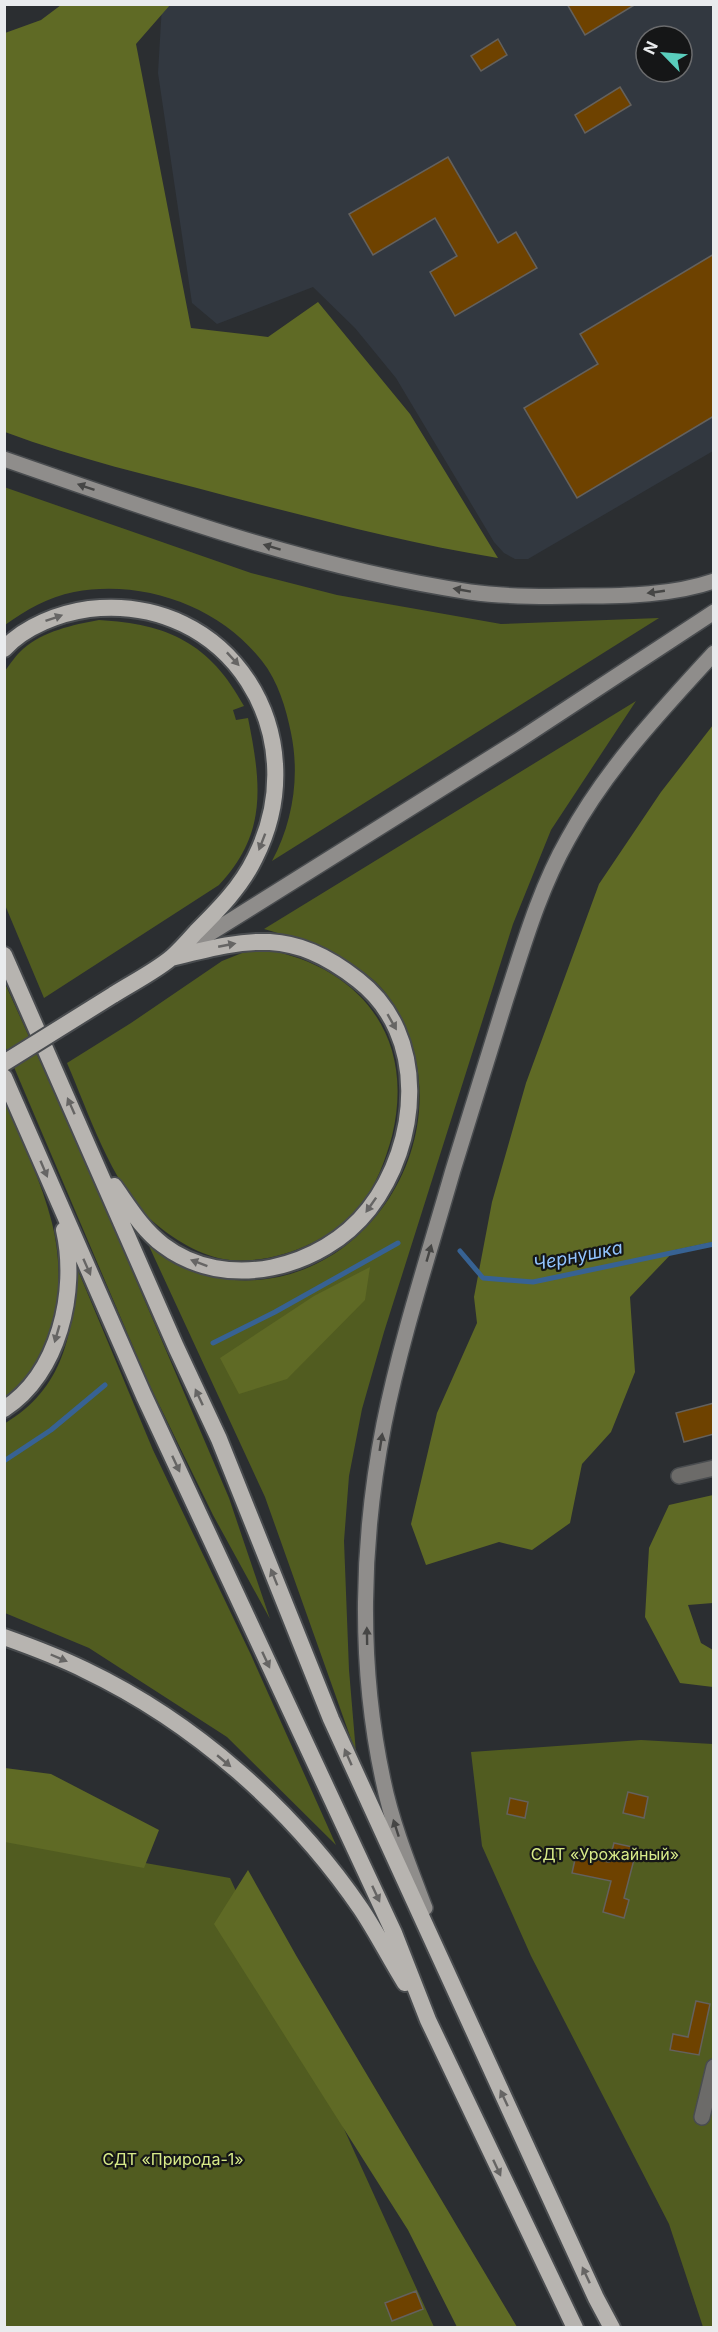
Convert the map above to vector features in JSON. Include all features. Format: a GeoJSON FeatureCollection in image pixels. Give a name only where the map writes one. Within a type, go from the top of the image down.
{"type":"FeatureCollection","features":[{"type":"Feature","properties":{"kind":"highway"},"geometry":{"type":"LineString","coordinates":[[4,649],[42,622],[75,611],[108,607],[146,611],[179,622],[202,633],[242,669],[254,689],[264,714],[275,765],[274,792],[267,828],[245,878],[230,897],[171,958],[4,1062]]}},
{"type":"Feature","properties":{"kind":"highway"},"geometry":{"type":"LineString","coordinates":[[94,1159],[143,1228],[164,1246],[204,1267],[238,1272],[274,1268],[312,1254],[345,1234],[369,1209],[390,1175],[403,1141],[410,1082],[405,1048],[394,1021],[369,989],[337,964],[303,949],[279,943],[254,941],[229,944],[171,958]]}},
{"type":"Feature","properties":{"kind":"highway"},"geometry":{"type":"LineString","coordinates":[[4,956],[176,1347],[219,1439],[331,1719],[596,2298],[612,2328]]}},
{"type":"Feature","properties":{"kind":"highway"},"geometry":{"type":"LineString","coordinates":[[4,1077],[149,1407],[394,1933],[428,2020],[575,2328]]}},
{"type":"Feature","properties":{"kind":"highway"},"geometry":{"type":"LineString","coordinates":[[4,1409],[28,1390],[40,1375],[58,1335],[68,1285],[68,1246],[55,1194]]}},
{"type":"Feature","properties":{"kind":"highway"},"geometry":{"type":"LineString","coordinates":[[4,1637],[86,1670],[132,1695],[183,1728],[257,1790],[302,1835],[362,1910],[428,2020]]}},
{"type":"Feature","properties":{"kind":"main road"},"geometry":{"type":"LineString","coordinates":[[4,459],[194,524],[304,556],[401,579],[472,592],[539,597],[600,596],[653,593],[714,581]]}},
{"type":"Feature","properties":{"kind":"main road"},"geometry":{"type":"LineString","coordinates":[[171,958],[519,740],[714,612]]}},
{"type":"Feature","properties":{"kind":"main road"},"geometry":{"type":"LineString","coordinates":[[459,2001],[399,1838],[383,1781],[374,1733],[368,1682],[366,1583],[369,1531],[384,1424],[401,1354],[474,1102],[527,932],[546,884],[568,839],[618,760],[714,654]]}},
{"type":"Feature","properties":{"kind":"street"},"geometry":{"type":"LineString","coordinates":[[680,1476],[714,1468]]}},
{"type":"Feature","properties":{"kind":"street"},"geometry":{"type":"LineString","coordinates":[[702,2117],[714,2067]]}},
{"type":"Feature","properties":{"kind":"shaded area"},"geometry":{"type":"Polygon","coordinates":[[[162,5],[713,5],[713,451],[528,559],[515,559],[504,553],[494,542],[396,378],[355,328],[313,287],[217,324],[192,303],[158,73],[162,5]]]}},
{"type":"Feature","properties":{"kind":"green space"},"geometry":{"type":"Polygon","coordinates":[[[61,5],[170,5],[136,44],[191,328],[268,337],[318,302],[410,414],[498,558],[396,538],[294,513],[87,459],[5,432],[5,33],[41,20],[61,5]]]}},
{"type":"Feature","properties":{"kind":"green space"},"geometry":{"type":"Polygon","coordinates":[[[4,487],[251,573],[337,595],[501,624],[659,618],[272,861],[290,815],[295,766],[287,714],[281,695],[268,669],[244,642],[224,625],[178,601],[152,594],[100,589],[74,592],[38,605],[5,625],[4,487]]]}},
{"type":"Feature","properties":{"kind":"green space"},"geometry":{"type":"Polygon","coordinates":[[[99,620],[124,622],[166,632],[185,641],[217,667],[231,684],[244,706],[233,710],[236,720],[248,718],[256,764],[257,806],[246,846],[235,866],[219,885],[44,998],[5,905],[5,671],[20,651],[49,633],[99,620]]]}},
{"type":"Feature","properties":{"kind":"green space"},"geometry":{"type":"Polygon","coordinates":[[[636,701],[551,830],[513,924],[384,1332],[362,1409],[349,1476],[344,1541],[349,1670],[356,1753],[265,1497],[149,1246],[193,1272],[248,1280],[293,1273],[333,1254],[368,1226],[394,1190],[412,1148],[419,1103],[415,1056],[409,1035],[387,994],[359,969],[320,948],[264,929],[636,701]]]}},
{"type":"Feature","properties":{"kind":"green space"},"geometry":{"type":"Polygon","coordinates":[[[713,725],[713,1242],[675,1250],[630,1297],[635,1372],[611,1432],[582,1464],[570,1523],[532,1550],[499,1542],[426,1565],[411,1524],[437,1413],[477,1323],[474,1297],[492,1202],[526,1083],[599,884],[661,792],[713,725]]]}},
{"type":"Feature","properties":{"kind":"green space"},"geometry":{"type":"Polygon","coordinates":[[[264,949],[298,958],[328,972],[353,990],[373,1012],[388,1038],[396,1068],[397,1100],[387,1154],[370,1191],[348,1219],[318,1240],[301,1248],[266,1258],[230,1260],[197,1251],[177,1240],[150,1219],[136,1204],[102,1146],[67,1063],[222,961],[242,953],[264,949]]]}},
{"type":"Feature","properties":{"kind":"green space"},"geometry":{"type":"Polygon","coordinates":[[[4,981],[95,1184],[229,1498],[270,1619],[213,1515],[149,1384],[5,1046],[4,981]]]}},
{"type":"Feature","properties":{"kind":"green space"},"geometry":{"type":"Polygon","coordinates":[[[6,1103],[48,1208],[56,1246],[58,1294],[54,1319],[37,1364],[23,1383],[5,1398],[6,1103]]]}},
{"type":"Feature","properties":{"kind":"green space"},"geometry":{"type":"Polygon","coordinates":[[[370,1267],[365,1300],[287,1379],[239,1394],[220,1358],[314,1296],[370,1267]]]}},
{"type":"Feature","properties":{"kind":"green space"},"geometry":{"type":"Polygon","coordinates":[[[77,1268],[153,1450],[251,1655],[336,1845],[227,1737],[89,1648],[5,1613],[4,1424],[24,1410],[41,1393],[53,1376],[68,1336],[77,1268]]]}},
{"type":"Feature","properties":{"kind":"green space"},"geometry":{"type":"Polygon","coordinates":[[[713,1495],[713,1603],[688,1605],[701,1643],[713,1650],[713,1687],[680,1683],[645,1617],[649,1548],[669,1505],[713,1495]]]}},
{"type":"Feature","properties":{"kind":"green space","name":"СДТ «Урожайный»"},"geometry":{"type":"Polygon","coordinates":[[[641,1740],[713,1744],[713,2327],[703,2327],[669,2224],[531,1956],[482,1846],[471,1752],[641,1740]]]}},
{"type":"Feature","properties":{"kind":"green space"},"geometry":{"type":"Polygon","coordinates":[[[5,1768],[51,1774],[159,1830],[144,1868],[5,1842],[5,1768]]]}},
{"type":"Feature","properties":{"kind":"green space","name":"СДТ «Природа-1»"},"geometry":{"type":"Polygon","coordinates":[[[4,1838],[230,1878],[434,2327],[5,2327],[4,1838]]]}},
{"type":"Feature","properties":{"kind":"green space"},"geometry":{"type":"Polygon","coordinates":[[[248,1870],[297,1957],[517,2327],[457,2327],[408,2230],[214,1924],[248,1870]]]}},
{"type":"Feature","properties":{"kind":"building"},"geometry":{"type":"Polygon","coordinates":[[[567,4],[636,4],[585,35],[567,4]]]}},
{"type":"Feature","properties":{"kind":"building"},"geometry":{"type":"Polygon","coordinates":[[[498,39],[507,55],[481,71],[471,56],[498,39]]]}},
{"type":"Feature","properties":{"kind":"building"},"geometry":{"type":"Polygon","coordinates":[[[620,87],[631,105],[585,133],[575,115],[620,87]]]}},
{"type":"Feature","properties":{"kind":"building"},"geometry":{"type":"Polygon","coordinates":[[[448,157],[498,243],[516,232],[537,268],[455,316],[430,272],[457,256],[435,218],[373,255],[349,214],[448,157]]]}},
{"type":"Feature","properties":{"kind":"building"},"geometry":{"type":"Polygon","coordinates":[[[714,254],[714,416],[577,498],[524,408],[598,364],[580,334],[714,254]]]}},
{"type":"Feature","properties":{"kind":"building"},"geometry":{"type":"Polygon","coordinates":[[[714,1403],[714,1434],[684,1442],[676,1413],[714,1403]]]}},
{"type":"Feature","properties":{"kind":"building"},"geometry":{"type":"Polygon","coordinates":[[[628,1792],[648,1797],[644,1818],[623,1813],[628,1792]]]}},
{"type":"Feature","properties":{"kind":"building"},"geometry":{"type":"Polygon","coordinates":[[[510,1798],[528,1802],[525,1818],[507,1814],[510,1798]]]}},
{"type":"Feature","properties":{"kind":"building"},"geometry":{"type":"Polygon","coordinates":[[[614,1843],[637,1848],[624,1898],[629,1900],[624,1918],[603,1912],[611,1881],[572,1873],[576,1855],[609,1862],[614,1843]]]}},
{"type":"Feature","properties":{"kind":"building"},"geometry":{"type":"Polygon","coordinates":[[[696,2001],[710,2004],[699,2055],[670,2050],[673,2034],[688,2037],[696,2001]]]}},
{"type":"Feature","properties":{"kind":"building"},"geometry":{"type":"Polygon","coordinates":[[[416,2291],[423,2309],[392,2321],[385,2303],[416,2291]]]}},
{"type":"Feature","properties":{"kind":"waterway"},"geometry":{"type":"LineString","coordinates":[[213,1343],[275,1312],[398,1243]]}},
{"type":"Feature","properties":{"kind":"waterway","name":"Чернушка"},"geometry":{"type":"LineString","coordinates":[[460,1251],[483,1278],[533,1282],[714,1244]]}},
{"type":"Feature","properties":{"kind":"waterway"},"geometry":{"type":"LineString","coordinates":[[4,1461],[51,1430],[105,1385]]}}]}
